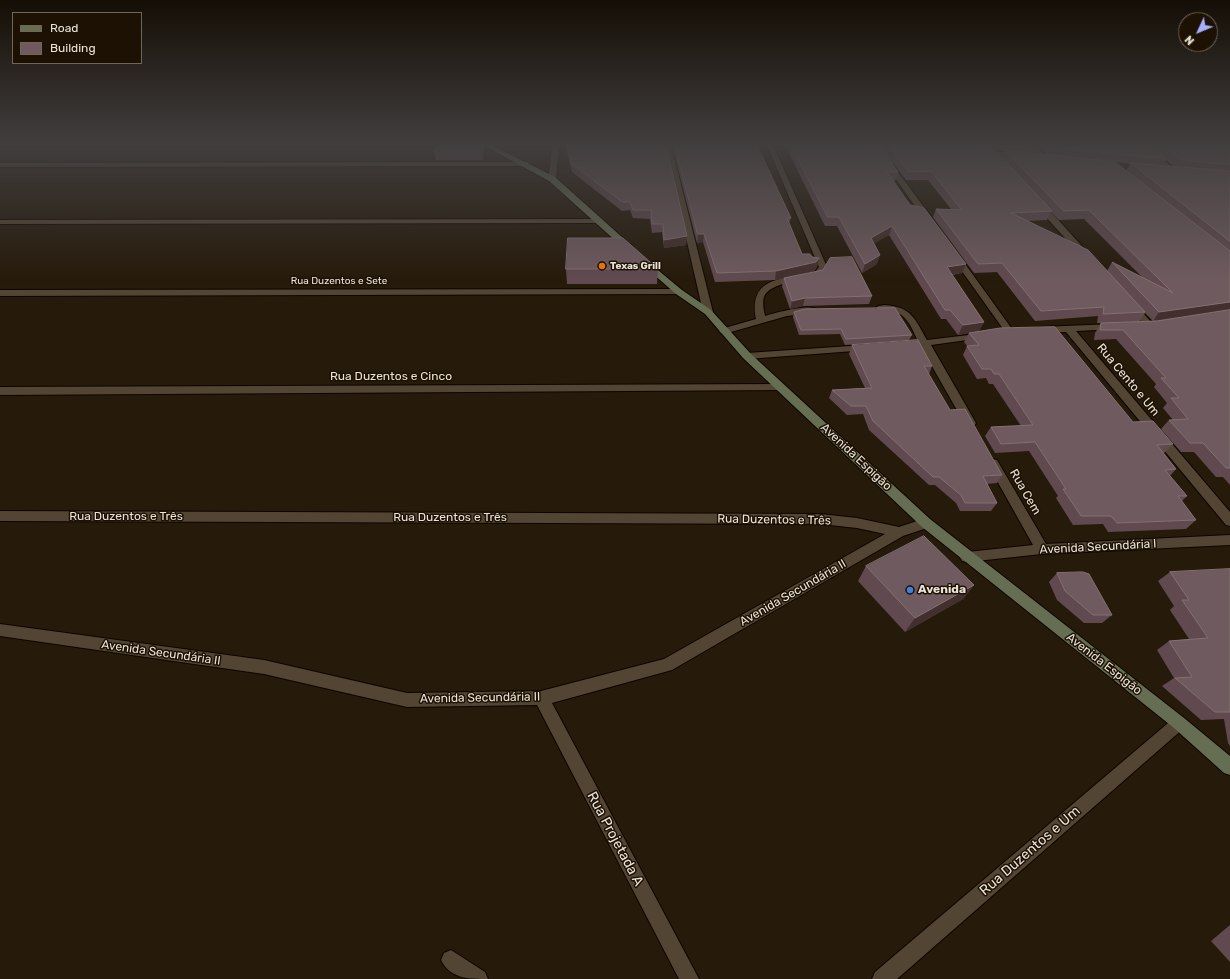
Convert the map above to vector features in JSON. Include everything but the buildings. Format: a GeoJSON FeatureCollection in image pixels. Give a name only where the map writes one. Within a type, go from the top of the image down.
{"type":"FeatureCollection","features":[{"type":"Feature","properties":{"kind":"street","name":"Avenida Espigão"},"geometry":{"type":"LineString","coordinates":[[565,191],[679,292],[708,312],[747,356],[926,523],[967,557],[1179,723],[1230,768]]}},
{"type":"Feature","properties":{"kind":"street"},"geometry":{"type":"LineString","coordinates":[[679,191],[708,312]]}},
{"type":"Feature","properties":{"kind":"street"},"geometry":{"type":"LineString","coordinates":[[761,320],[758,298],[763,290],[772,284],[818,274],[823,267],[790,191]]}},
{"type":"Feature","properties":{"kind":"street"},"geometry":{"type":"LineString","coordinates":[[908,191],[935,228]]}},
{"type":"Feature","properties":{"kind":"street"},"geometry":{"type":"LineString","coordinates":[[1034,199],[1092,262]]}},
{"type":"Feature","properties":{"kind":"street"},"geometry":{"type":"LineString","coordinates":[[0,222],[598,221]]}},
{"type":"Feature","properties":{"kind":"street"},"geometry":{"type":"LineString","coordinates":[[895,346],[926,344],[1013,331],[949,248]]}},
{"type":"Feature","properties":{"kind":"street","name":"Rua Duzentos e Sete"},"geometry":{"type":"LineString","coordinates":[[0,293],[679,292]]}},
{"type":"Feature","properties":{"kind":"street"},"geometry":{"type":"LineString","coordinates":[[1124,297],[1154,325],[1137,326]]}},
{"type":"Feature","properties":{"kind":"street"},"geometry":{"type":"LineString","coordinates":[[870,308],[893,308],[901,310],[909,316],[976,433]]}},
{"type":"Feature","properties":{"kind":"street"},"geometry":{"type":"LineString","coordinates":[[724,330],[803,310],[826,310]]}},
{"type":"Feature","properties":{"kind":"street"},"geometry":{"type":"LineString","coordinates":[[1032,330],[1124,326]]}},
{"type":"Feature","properties":{"kind":"street","name":"Rua Cento e Um"},"geometry":{"type":"LineString","coordinates":[[1069,329],[1230,521]]}},
{"type":"Feature","properties":{"kind":"street"},"geometry":{"type":"LineString","coordinates":[[747,356],[879,347]]}},
{"type":"Feature","properties":{"kind":"street","name":"Rua Duzentos e Cinco"},"geometry":{"type":"LineString","coordinates":[[0,391],[782,388]]}},
{"type":"Feature","properties":{"kind":"street","name":"Rua Cem"},"geometry":{"type":"LineString","coordinates":[[988,453],[1042,549]]}},
{"type":"Feature","properties":{"kind":"street","name":"Rua Duzentos e Três"},"geometry":{"type":"LineString","coordinates":[[0,516],[820,519],[857,523],[899,532]]}},
{"type":"Feature","properties":{"kind":"street","name":"Avenida Secundária II"},"geometry":{"type":"LineString","coordinates":[[0,630],[264,667],[407,700],[541,698],[667,665],[899,532],[926,523]]}},
{"type":"Feature","properties":{"kind":"street","name":"Avenida Secundária I"},"geometry":{"type":"LineString","coordinates":[[967,557],[1042,549],[1230,540]]}},
{"type":"Feature","properties":{"kind":"street","name":"Rua Projetada A"},"geometry":{"type":"LineString","coordinates":[[541,698],[689,979]]}},
{"type":"Feature","properties":{"kind":"street","name":"Rua Duzentos e Um"},"geometry":{"type":"LineString","coordinates":[[882,979],[1179,723]]}},
{"type":"Feature","properties":{"kind":"street"},"geometry":{"type":"LineString","coordinates":[[450,960],[478,979]]}},
{"type":"Feature","properties":{"kind":"place","name":"Texas Grill"},"geometry":{"type":"Point","coordinates":[602,266]}},
{"type":"Feature","properties":{"kind":"place","name":"Avenida"},"geometry":{"type":"Point","coordinates":[910,590]}}]}
